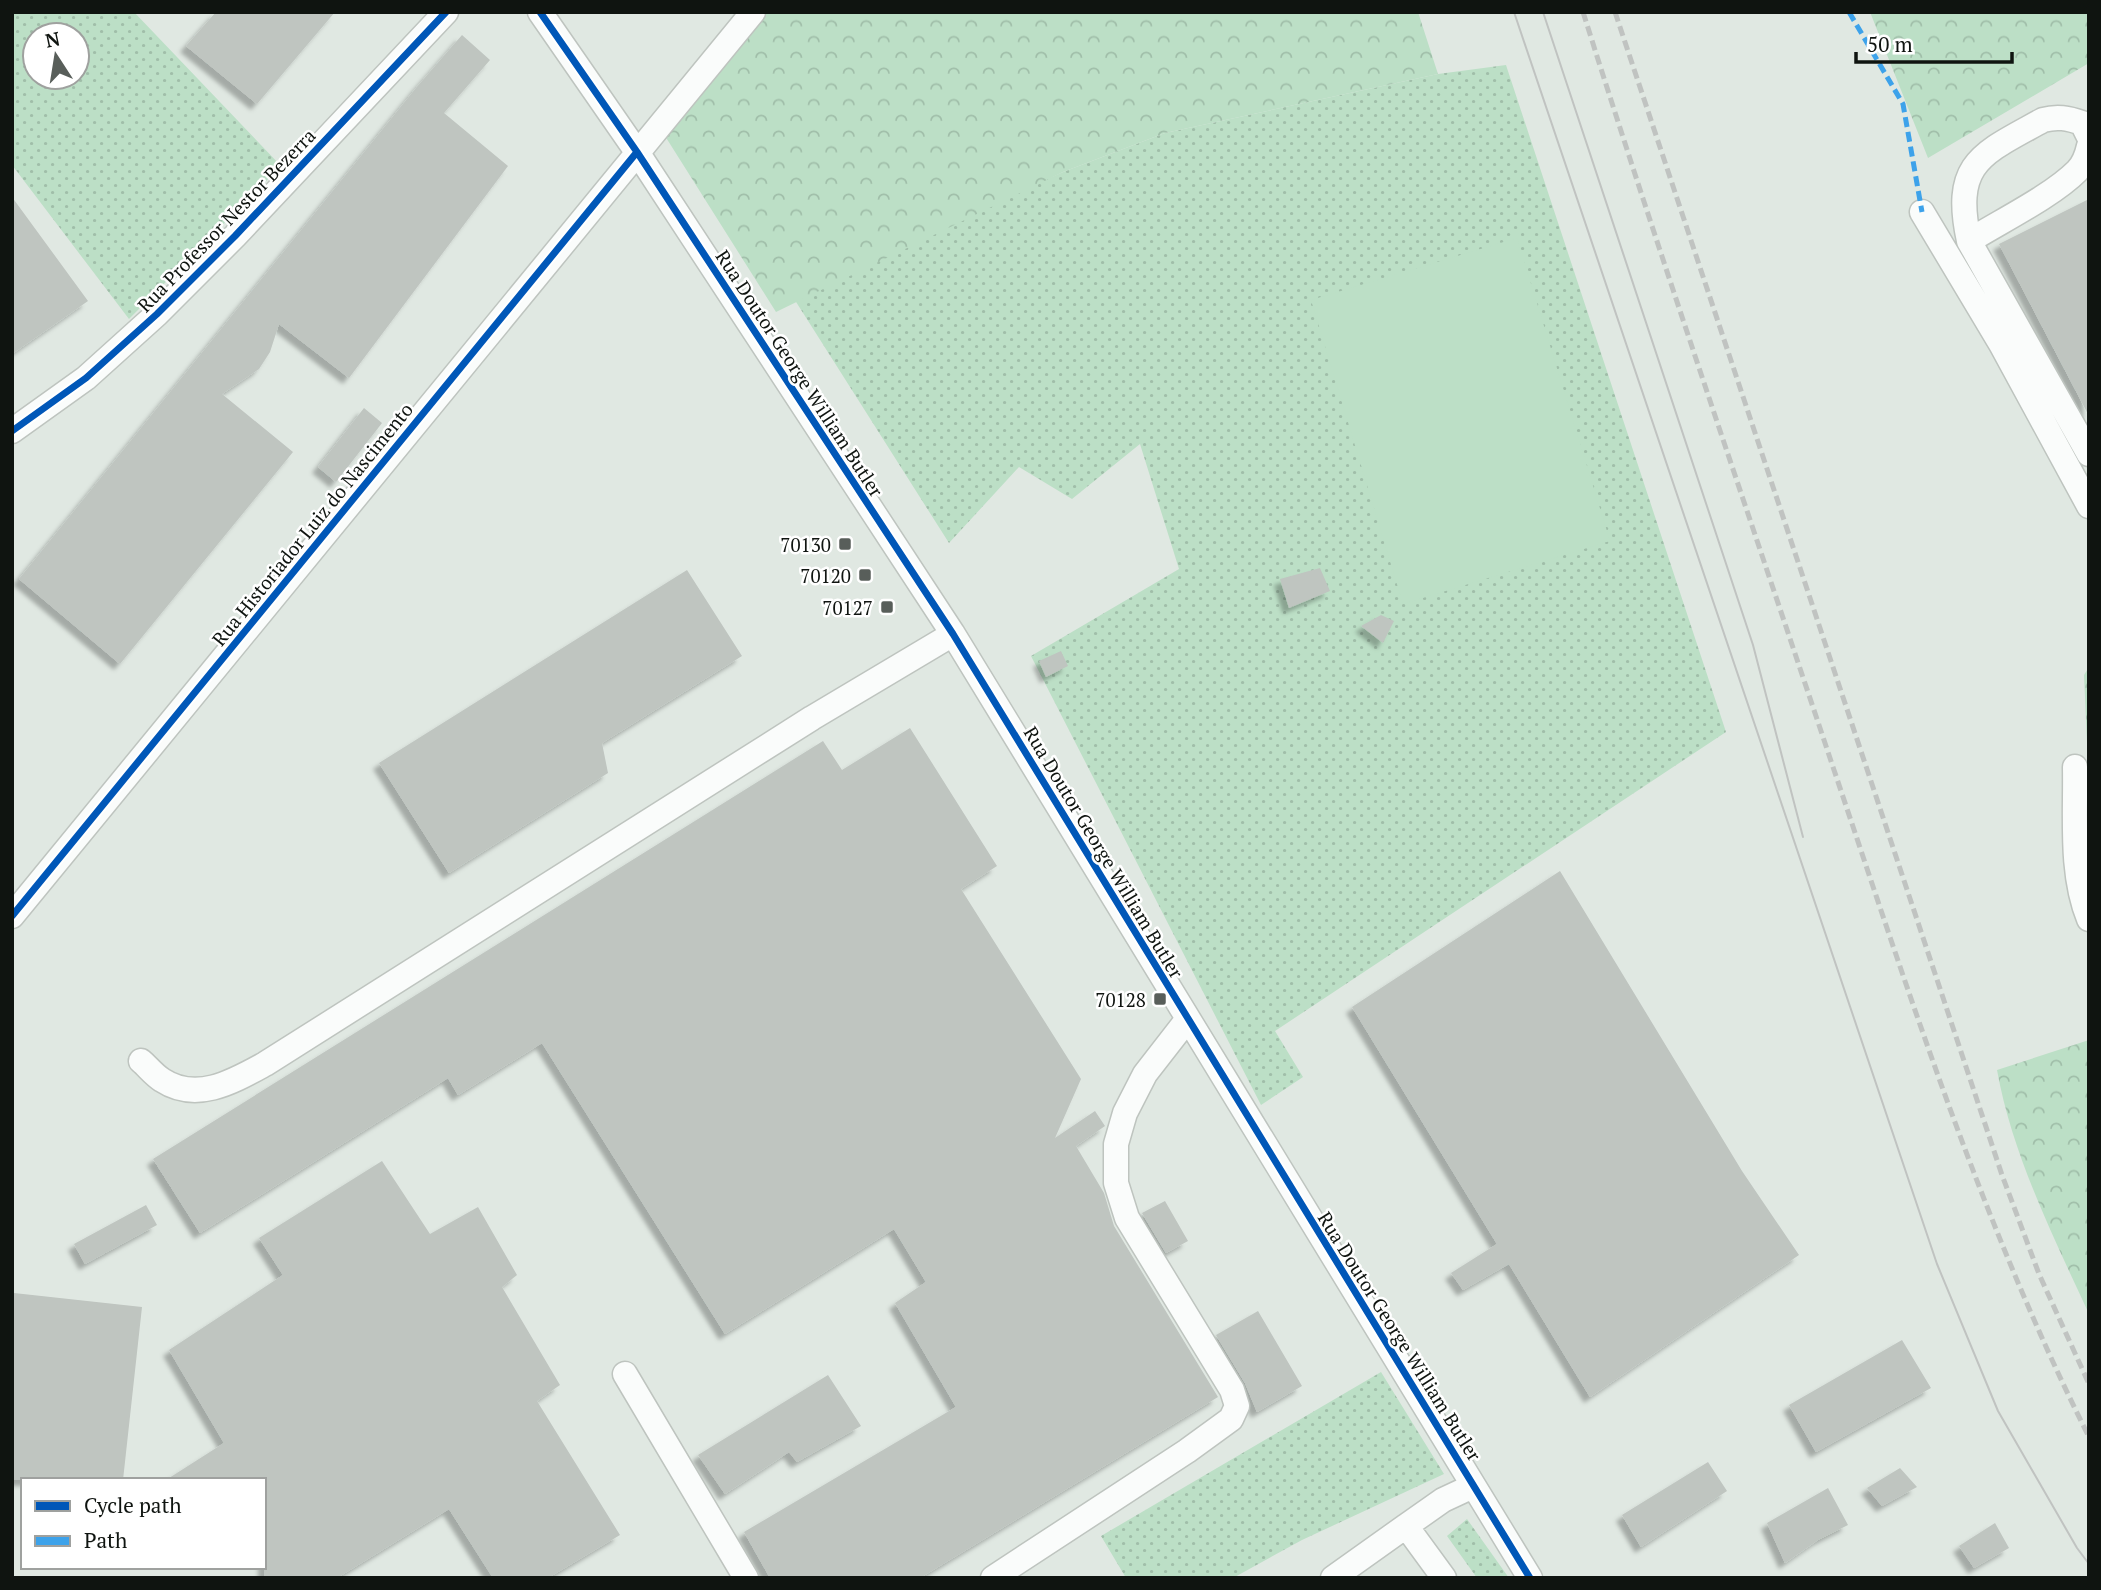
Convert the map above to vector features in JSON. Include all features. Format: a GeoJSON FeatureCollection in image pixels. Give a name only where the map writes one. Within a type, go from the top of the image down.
{"type":"FeatureCollection","features":[{"type":"Feature","properties":{"kind":"street","name":"Rua Professor Nestor Bezerra"},"geometry":{"type":"LineString","coordinates":[[12,431],[86,378],[157,314],[235,236],[446,12]]}},
{"type":"Feature","properties":{"kind":"street","name":"Rua Doutor George William Butler"},"geometry":{"type":"LineString","coordinates":[[540,12],[637,152],[953,634],[1530,1578]]}},
{"type":"Feature","properties":{"kind":"street","name":"Rua Historiador Luiz do Nascimento"},"geometry":{"type":"LineString","coordinates":[[12,916],[752,12]]}},
{"type":"Feature","properties":{"kind":"street"},"geometry":{"type":"LineString","coordinates":[[2089,137],[2082,123],[2053,117],[1987,151],[1974,167],[1964,190],[1963,211],[1969,241],[2089,454]]}},
{"type":"Feature","properties":{"kind":"street"},"geometry":{"type":"LineString","coordinates":[[1969,241],[2062,183],[2079,169],[2089,146]]}},
{"type":"Feature","properties":{"kind":"street"},"geometry":{"type":"LineString","coordinates":[[1922,212],[2001,344],[2089,506]]}},
{"type":"Feature","properties":{"kind":"street"},"geometry":{"type":"LineString","coordinates":[[141,1061],[162,1080],[184,1089],[208,1090],[232,1082],[812,718],[953,634]]}},
{"type":"Feature","properties":{"kind":"street"},"geometry":{"type":"LineString","coordinates":[[2075,767],[2077,863],[2084,909],[2089,919]]}},
{"type":"Feature","properties":{"kind":"street"},"geometry":{"type":"LineString","coordinates":[[993,1578],[1187,1451],[1231,1419],[1237,1406],[1232,1390],[1127,1218],[1116,1184],[1115,1144],[1125,1113],[1146,1074],[1187,1020]]}},
{"type":"Feature","properties":{"kind":"street"},"geometry":{"type":"LineString","coordinates":[[625,1374],[746,1578]]}},
{"type":"Feature","properties":{"kind":"street"},"geometry":{"type":"LineString","coordinates":[[1333,1578],[1443,1500],[1473,1486]]}},
{"type":"Feature","properties":{"kind":"street"},"geometry":{"type":"LineString","coordinates":[[1405,1526],[1444,1578]]}},
{"type":"Feature","properties":{"kind":"green space"},"geometry":{"type":"Polygon","coordinates":[[[12,12],[134,12],[281,166],[129,319],[12,165],[12,12]]]}},
{"type":"Feature","properties":{"kind":"green space"},"geometry":{"type":"Polygon","coordinates":[[[763,12],[1418,12],[1438,74],[1165,133],[1063,172],[776,312],[665,136],[763,12]]]}},
{"type":"Feature","properties":{"kind":"green space"},"geometry":{"type":"Polygon","coordinates":[[[1870,12],[2089,12],[2089,63],[1928,158],[1870,12]]]}},
{"type":"Feature","properties":{"kind":"green space"},"geometry":{"type":"Polygon","coordinates":[[[1506,65],[1726,732],[1275,1031],[1303,1077],[1261,1105],[1031,656],[1179,569],[1140,444],[1072,499],[1019,467],[949,543],[791,294],[1063,172],[1165,133],[1438,74],[1506,65]]]}},
{"type":"Feature","properties":{"kind":"green space"},"geometry":{"type":"Polygon","coordinates":[[[1517,238],[1610,541],[1403,604],[1311,300],[1517,238]]]}},
{"type":"Feature","properties":{"kind":"green space"},"geometry":{"type":"Polygon","coordinates":[[[2089,667],[2089,873],[2086,863],[2088,765],[2084,675],[2089,667]]]}},
{"type":"Feature","properties":{"kind":"green space"},"geometry":{"type":"Polygon","coordinates":[[[2089,1040],[2089,1314],[2023,1164],[1997,1070],[2089,1040]]]}},
{"type":"Feature","properties":{"kind":"green space"},"geometry":{"type":"Polygon","coordinates":[[[1381,1372],[1444,1474],[1302,1540],[1233,1578],[1126,1578],[1101,1536],[1381,1372]]]}},
{"type":"Feature","properties":{"kind":"green space"},"geometry":{"type":"Polygon","coordinates":[[[1467,1519],[1509,1578],[1477,1578],[1447,1536],[1467,1519]]]}},
{"type":"Feature","properties":{"kind":"building"},"geometry":{"type":"Polygon","coordinates":[[[216,12],[335,12],[257,104],[186,46],[216,12]]]}},
{"type":"Feature","properties":{"kind":"building"},"geometry":{"type":"Polygon","coordinates":[[[462,35],[490,60],[444,113],[508,166],[349,378],[279,324],[270,352],[259,369],[222,394],[293,452],[120,664],[19,579],[416,88],[462,35]]]}},
{"type":"Feature","properties":{"kind":"building"},"geometry":{"type":"Polygon","coordinates":[[[12,197],[88,301],[12,354],[12,197]]]}},
{"type":"Feature","properties":{"kind":"building"},"geometry":{"type":"Polygon","coordinates":[[[2089,199],[2089,416],[1999,244],[2089,199]]]}},
{"type":"Feature","properties":{"kind":"building"},"geometry":{"type":"Polygon","coordinates":[[[364,408],[382,423],[336,482],[318,467],[364,408]]]}},
{"type":"Feature","properties":{"kind":"building"},"geometry":{"type":"Polygon","coordinates":[[[1320,568],[1330,591],[1289,608],[1280,579],[1320,568]]]}},
{"type":"Feature","properties":{"kind":"building"},"geometry":{"type":"Polygon","coordinates":[[[687,570],[742,656],[602,743],[608,773],[449,873],[379,763],[687,570]]]}},
{"type":"Feature","properties":{"kind":"building"},"geometry":{"type":"Polygon","coordinates":[[[1381,615],[1394,621],[1383,643],[1361,626],[1381,615]]]}},
{"type":"Feature","properties":{"kind":"building"},"geometry":{"type":"Polygon","coordinates":[[[1061,651],[1068,666],[1046,677],[1039,661],[1061,651]]]}},
{"type":"Feature","properties":{"kind":"building"},"geometry":{"type":"Polygon","coordinates":[[[910,728],[997,866],[961,889],[1081,1079],[1055,1138],[1095,1111],[1105,1126],[1076,1146],[1104,1193],[1114,1226],[1218,1397],[920,1578],[770,1578],[744,1532],[956,1407],[895,1303],[926,1282],[894,1229],[725,1334],[542,1043],[458,1095],[448,1078],[200,1233],[153,1159],[823,741],[842,770],[910,728]]]}},
{"type":"Feature","properties":{"kind":"building"},"geometry":{"type":"Polygon","coordinates":[[[1560,871],[1742,1171],[1799,1255],[1590,1397],[1509,1264],[1463,1290],[1451,1273],[1497,1244],[1352,1007],[1560,871]]]}},
{"type":"Feature","properties":{"kind":"building"},"geometry":{"type":"Polygon","coordinates":[[[382,1161],[430,1234],[478,1207],[517,1275],[502,1287],[560,1385],[537,1401],[620,1535],[548,1578],[493,1578],[449,1509],[337,1578],[264,1578],[266,1478],[169,1478],[224,1443],[169,1350],[283,1275],[259,1238],[382,1161]]]}},
{"type":"Feature","properties":{"kind":"building"},"geometry":{"type":"Polygon","coordinates":[[[1165,1201],[1188,1241],[1166,1253],[1142,1213],[1165,1201]]]}},
{"type":"Feature","properties":{"kind":"building"},"geometry":{"type":"Polygon","coordinates":[[[146,1205],[157,1225],[85,1264],[74,1244],[146,1205]]]}},
{"type":"Feature","properties":{"kind":"building"},"geometry":{"type":"Polygon","coordinates":[[[14,1293],[142,1307],[123,1478],[12,1480],[14,1293]]]}},
{"type":"Feature","properties":{"kind":"building"},"geometry":{"type":"Polygon","coordinates":[[[1258,1311],[1302,1386],[1257,1412],[1245,1383],[1216,1335],[1258,1311]]]}},
{"type":"Feature","properties":{"kind":"building"},"geometry":{"type":"Polygon","coordinates":[[[1902,1340],[1931,1388],[1816,1452],[1789,1405],[1902,1340]]]}},
{"type":"Feature","properties":{"kind":"building"},"geometry":{"type":"Polygon","coordinates":[[[828,1375],[861,1426],[797,1462],[789,1452],[725,1494],[698,1455],[828,1375]]]}},
{"type":"Feature","properties":{"kind":"building"},"geometry":{"type":"Polygon","coordinates":[[[1708,1462],[1727,1491],[1641,1547],[1622,1515],[1708,1462]]]}},
{"type":"Feature","properties":{"kind":"building"},"geometry":{"type":"Polygon","coordinates":[[[1900,1468],[1917,1487],[1882,1506],[1867,1488],[1900,1468]]]}},
{"type":"Feature","properties":{"kind":"building"},"geometry":{"type":"Polygon","coordinates":[[[1828,1488],[1848,1525],[1818,1540],[1785,1563],[1767,1523],[1828,1488]]]}},
{"type":"Feature","properties":{"kind":"building"},"geometry":{"type":"Polygon","coordinates":[[[1995,1523],[2009,1548],[1974,1568],[1959,1546],[1995,1523]]]}},
{"type":"Feature","properties":{"kind":"tram line"},"geometry":{"type":"LineString","coordinates":[[1514,12],[1937,1264],[1998,1411],[2077,1548],[2089,1564]]}},
{"type":"Feature","properties":{"kind":"tram line"},"geometry":{"type":"LineString","coordinates":[[1543,12],[1753,645],[1803,837]]}},
{"type":"Feature","properties":{"kind":"railway"},"geometry":{"type":"LineString","coordinates":[[1583,12],[1675,297],[1920,1024],[1981,1192],[2050,1356],[2089,1437]]}},
{"type":"Feature","properties":{"kind":"railway"},"geometry":{"type":"LineString","coordinates":[[1615,12],[2002,1175],[2039,1274],[2089,1384]]}},
{"type":"Feature","properties":{"kind":"marked path"},"geometry":{"type":"LineString","coordinates":[[1849,12],[1903,104],[1922,212]]}},
{"type":"Feature","properties":{"kind":"cycle path"},"geometry":{"type":"LineString","coordinates":[[12,431],[86,378],[157,314],[235,236],[446,12]]}},
{"type":"Feature","properties":{"kind":"cycle path"},"geometry":{"type":"LineString","coordinates":[[540,12],[637,152],[953,634],[1530,1578]]}},
{"type":"Feature","properties":{"kind":"cycle path"},"geometry":{"type":"LineString","coordinates":[[12,916],[637,152]]}},
{"type":"Feature","properties":{"kind":"place","name":"70130"},"geometry":{"type":"Point","coordinates":[845,544]}},
{"type":"Feature","properties":{"kind":"place","name":"70120"},"geometry":{"type":"Point","coordinates":[865,575]}},
{"type":"Feature","properties":{"kind":"place","name":"70127"},"geometry":{"type":"Point","coordinates":[887,607]}},
{"type":"Feature","properties":{"kind":"place","name":"70128"},"geometry":{"type":"Point","coordinates":[1160,999]}}]}
